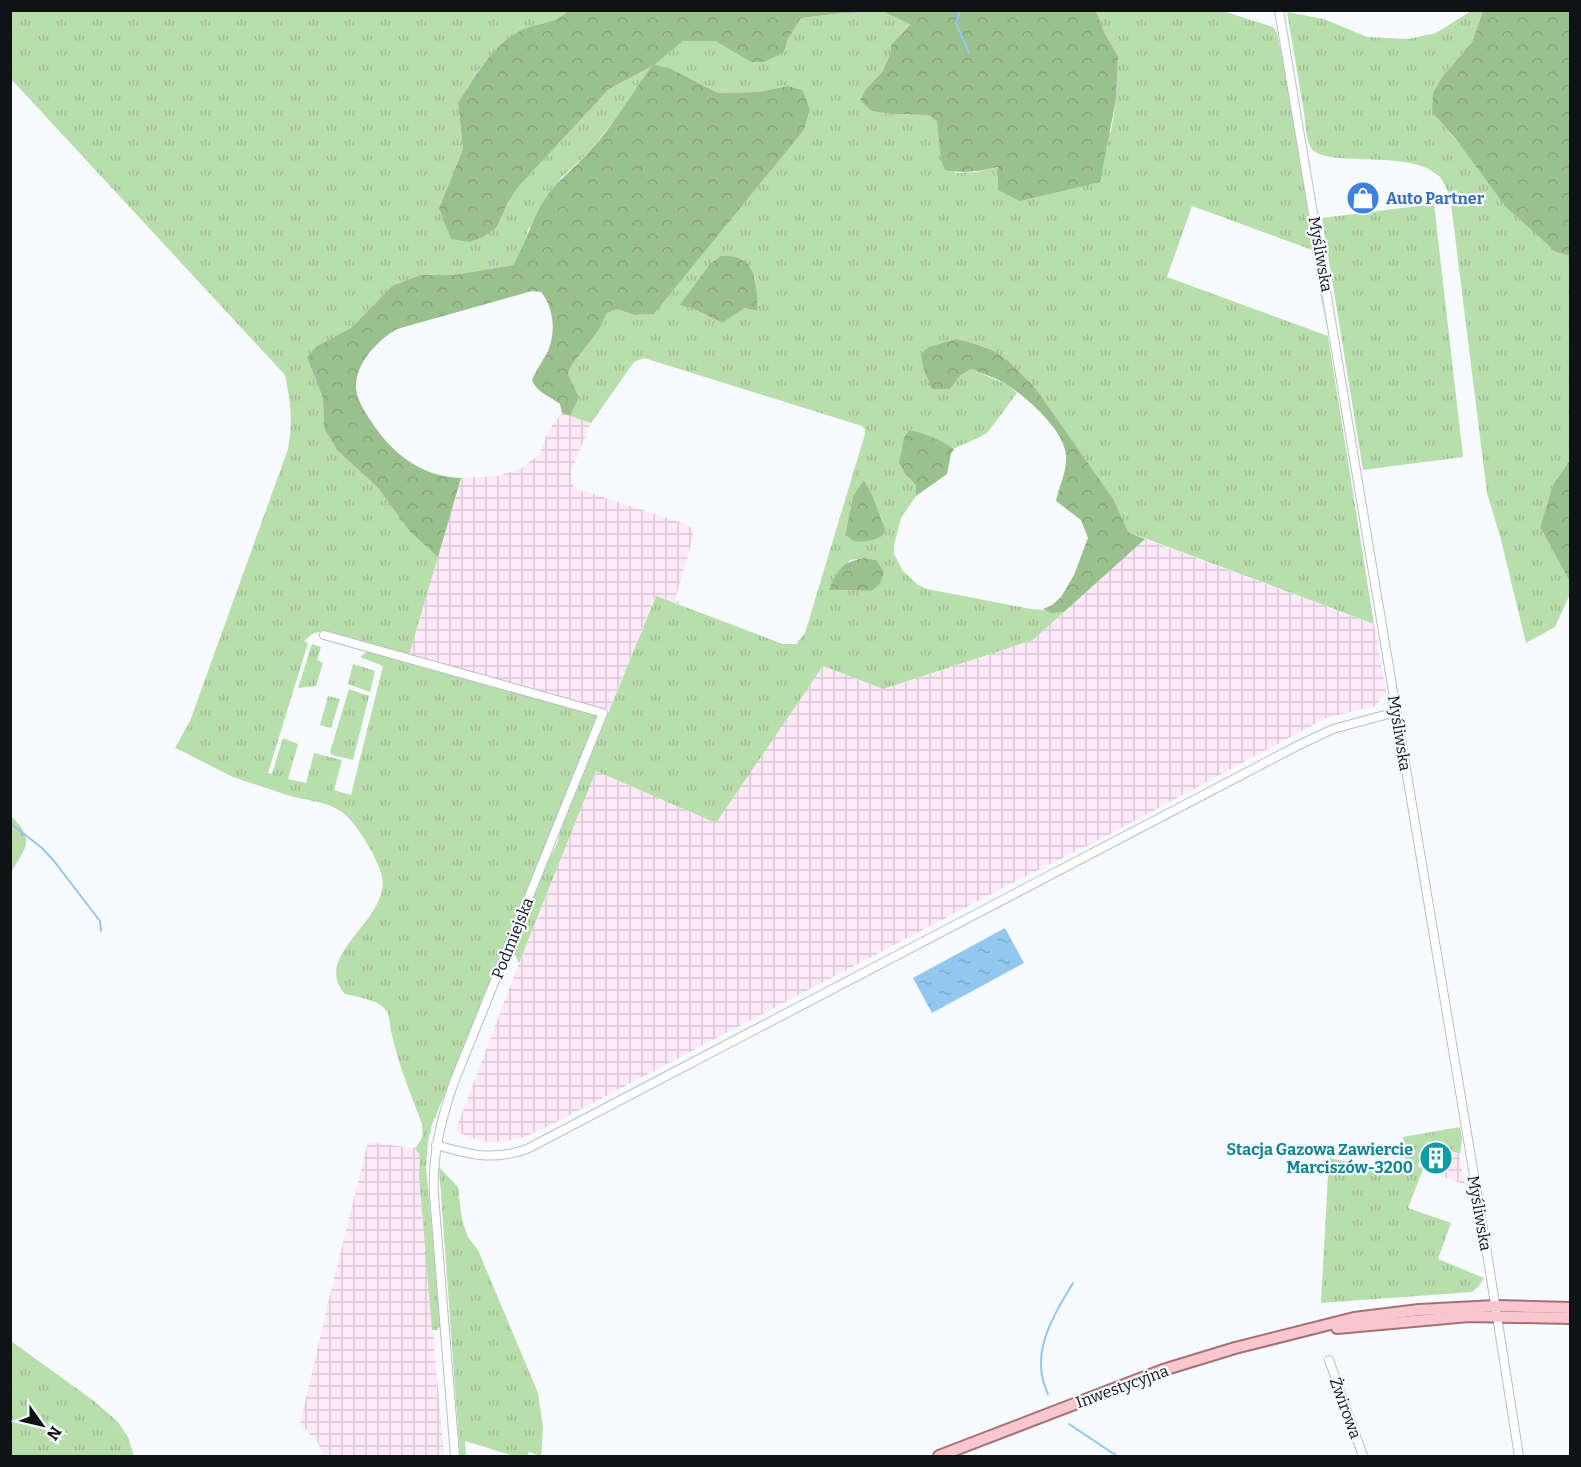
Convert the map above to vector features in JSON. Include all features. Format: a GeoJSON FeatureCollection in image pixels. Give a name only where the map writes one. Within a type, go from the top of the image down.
{"type":"FeatureCollection","features":[{"type":"Feature","properties":{"kind":"main road","name":"Inwestycyjna"},"geometry":{"type":"LineString","coordinates":[[939,1456],[1163,1370],[1235,1348],[1366,1316],[1419,1310],[1570,1308]]}},
{"type":"Feature","properties":{"kind":"main road","name":"Inwestycyjna"},"geometry":{"type":"LineString","coordinates":[[1496,1310],[1570,1318]]}},
{"type":"Feature","properties":{"kind":"street","name":"Myśliwska"},"geometry":{"type":"LineString","coordinates":[[1280,10],[1519,1456]]}},
{"type":"Feature","properties":{"kind":"street","name":"Podmiejska"},"geometry":{"type":"LineString","coordinates":[[324,635],[603,713],[454,1082],[441,1120],[436,1145],[433,1164],[435,1205],[455,1456]]}},
{"type":"Feature","properties":{"kind":"street"},"geometry":{"type":"LineString","coordinates":[[436,1145],[470,1154],[495,1156],[508,1155],[527,1149],[1297,746],[1333,729],[1396,712]]}},
{"type":"Feature","properties":{"kind":"street","name":"Żwirowa"},"geometry":{"type":"LineString","coordinates":[[1329,1360],[1363,1456]]}},
{"type":"Feature","properties":{"kind":"shaded area"},"geometry":{"type":"Polygon","coordinates":[[[562,413],[591,423],[571,472],[571,482],[575,488],[686,524],[693,530],[676,597],[682,605],[655,597],[609,710],[409,655],[461,478],[498,476],[522,468],[538,455],[548,431],[562,413]]]}},
{"type":"Feature","properties":{"kind":"shaded area"},"geometry":{"type":"Polygon","coordinates":[[[1145,539],[1374,624],[1386,692],[1376,706],[1326,718],[1093,843],[1014,882],[545,1128],[521,1138],[502,1142],[483,1142],[455,1131],[596,771],[716,823],[823,666],[883,689],[1033,640],[1145,539]]]}},
{"type":"Feature","properties":{"kind":"shaded area"},"geometry":{"type":"Polygon","coordinates":[[[368,1142],[415,1148],[420,1156],[419,1176],[444,1456],[324,1456],[317,1441],[300,1424],[368,1142]]]}},
{"type":"Feature","properties":{"kind":"shaded area"},"geometry":{"type":"Polygon","coordinates":[[[1427,1142],[1459,1154],[1465,1185],[1418,1167],[1427,1142]]]}},
{"type":"Feature","properties":{"kind":"green space"},"geometry":{"type":"Polygon","coordinates":[[[11,11],[568,11],[552,22],[506,44],[492,55],[458,103],[463,149],[439,208],[497,227],[508,202],[520,185],[609,89],[653,65],[683,41],[715,41],[751,62],[784,52],[788,39],[801,18],[882,11],[910,23],[891,45],[890,55],[882,72],[866,89],[860,100],[871,111],[928,115],[938,121],[941,160],[956,173],[999,167],[998,190],[1111,132],[1116,99],[1118,56],[1104,32],[1096,11],[1223,11],[1273,27],[1277,33],[1287,81],[1327,330],[1312,250],[1192,206],[1167,277],[1328,336],[1374,624],[1128,532],[1114,500],[1036,389],[992,350],[956,339],[950,389],[961,375],[971,369],[1008,385],[1017,393],[988,432],[954,449],[933,437],[909,430],[902,451],[903,463],[907,475],[917,485],[916,496],[901,518],[894,554],[903,571],[918,585],[927,589],[1031,609],[1064,612],[1033,640],[883,689],[823,666],[716,823],[596,771],[519,963],[513,951],[544,869],[558,842],[560,831],[656,596],[783,644],[796,644],[805,633],[865,429],[862,426],[644,358],[634,362],[591,423],[570,416],[579,397],[568,374],[571,366],[598,331],[607,312],[617,309],[634,315],[654,314],[804,130],[810,110],[803,90],[788,86],[757,92],[718,93],[689,79],[613,122],[589,152],[561,178],[528,230],[521,254],[513,265],[454,275],[420,275],[392,286],[351,328],[307,358],[323,398],[324,428],[337,450],[378,488],[410,532],[438,557],[409,655],[323,631],[312,634],[304,641],[308,643],[268,773],[272,774],[283,738],[298,744],[288,779],[306,783],[314,753],[342,760],[334,790],[351,795],[383,666],[360,657],[368,651],[597,715],[432,1125],[426,1167],[441,1325],[437,1330],[432,1330],[419,1176],[420,1156],[415,1148],[422,1137],[422,1124],[398,1058],[387,1012],[372,1001],[345,994],[337,979],[337,965],[344,950],[376,906],[382,890],[381,873],[378,866],[365,840],[342,812],[320,802],[289,796],[233,777],[175,748],[190,721],[288,449],[291,412],[285,375],[11,79],[11,11]],[[755,276],[692,308],[722,323],[745,308],[758,311],[755,276]],[[872,495],[853,496],[845,534],[862,540],[883,521],[872,495]],[[864,558],[850,560],[829,590],[871,591],[876,560],[864,558]]]}},
{"type":"Feature","properties":{"kind":"green space"},"geometry":{"type":"Polygon","coordinates":[[[568,11],[882,11],[801,18],[788,39],[784,52],[764,62],[751,62],[715,41],[683,41],[654,65],[669,68],[718,93],[757,92],[788,86],[803,90],[810,110],[804,130],[654,314],[634,315],[617,309],[607,313],[598,331],[571,366],[568,374],[579,397],[570,416],[562,413],[560,404],[540,391],[532,380],[551,344],[553,328],[549,305],[541,292],[532,291],[397,329],[382,339],[369,353],[359,370],[356,388],[362,406],[379,433],[409,462],[433,473],[461,478],[438,557],[410,532],[378,488],[337,450],[324,428],[323,398],[307,358],[316,347],[351,328],[392,286],[420,275],[454,275],[513,265],[545,199],[598,142],[652,66],[609,89],[520,185],[508,202],[497,227],[483,237],[469,242],[451,239],[439,208],[463,149],[458,103],[484,63],[510,37],[527,28],[551,22],[568,11]]]}},
{"type":"Feature","properties":{"kind":"green space"},"geometry":{"type":"Polygon","coordinates":[[[882,11],[1096,11],[1104,32],[1118,56],[1116,99],[1100,182],[1020,201],[998,190],[998,167],[972,172],[945,170],[941,160],[937,121],[928,115],[871,111],[860,100],[866,89],[882,72],[890,55],[891,45],[910,24],[882,11]]]}},
{"type":"Feature","properties":{"kind":"green space"},"geometry":{"type":"Polygon","coordinates":[[[1471,11],[1483,11],[1472,42],[1443,76],[1432,113],[1556,252],[1570,256],[1570,460],[1553,485],[1540,527],[1570,582],[1570,594],[1555,627],[1526,643],[1487,493],[1450,196],[1441,178],[1425,168],[1389,160],[1333,157],[1319,154],[1311,148],[1287,12],[1324,19],[1367,37],[1408,39],[1436,33],[1471,11]]]}},
{"type":"Feature","properties":{"kind":"green space"},"geometry":{"type":"Polygon","coordinates":[[[1483,11],[1570,11],[1570,256],[1556,252],[1506,207],[1455,138],[1432,113],[1433,93],[1443,76],[1472,42],[1483,11]]]}},
{"type":"Feature","properties":{"kind":"green space"},"geometry":{"type":"Polygon","coordinates":[[[1434,204],[1463,457],[1363,470],[1322,218],[1434,204]]]}},
{"type":"Feature","properties":{"kind":"green space"},"geometry":{"type":"Polygon","coordinates":[[[721,256],[742,260],[753,272],[758,311],[745,308],[722,323],[692,308],[680,305],[710,264],[721,256]]]}},
{"type":"Feature","properties":{"kind":"green space"},"geometry":{"type":"Polygon","coordinates":[[[956,339],[992,350],[1008,361],[1036,389],[1114,500],[1128,532],[1145,539],[1064,612],[1051,613],[1043,609],[1061,597],[1074,575],[1088,538],[1081,520],[1056,501],[1065,468],[1064,446],[1053,426],[1035,407],[995,378],[971,369],[961,375],[950,389],[932,389],[921,355],[929,347],[956,339]]]}},
{"type":"Feature","properties":{"kind":"green space"},"geometry":{"type":"Polygon","coordinates":[[[909,430],[933,437],[954,449],[947,474],[916,496],[916,485],[899,463],[904,438],[909,430]]]}},
{"type":"Feature","properties":{"kind":"green space"},"geometry":{"type":"Polygon","coordinates":[[[1570,460],[1570,582],[1540,527],[1553,485],[1570,460]]]}},
{"type":"Feature","properties":{"kind":"green space"},"geometry":{"type":"Polygon","coordinates":[[[864,480],[885,529],[883,535],[878,538],[856,542],[845,535],[853,496],[864,480]]]}},
{"type":"Feature","properties":{"kind":"green space"},"geometry":{"type":"Polygon","coordinates":[[[864,558],[876,560],[884,572],[880,583],[872,591],[829,590],[841,568],[850,562],[864,558]]]}},
{"type":"Feature","properties":{"kind":"green space"},"geometry":{"type":"Polygon","coordinates":[[[312,644],[321,647],[317,660],[323,663],[316,686],[298,688],[312,644]]]}},
{"type":"Feature","properties":{"kind":"green space"},"geometry":{"type":"Polygon","coordinates":[[[353,664],[375,671],[370,692],[348,684],[353,664]]]}},
{"type":"Feature","properties":{"kind":"green space"},"geometry":{"type":"Polygon","coordinates":[[[349,689],[369,696],[353,760],[332,755],[330,752],[349,689]]]}},
{"type":"Feature","properties":{"kind":"green space"},"geometry":{"type":"Polygon","coordinates":[[[328,696],[340,699],[331,728],[320,725],[328,696]]]}},
{"type":"Feature","properties":{"kind":"green space"},"geometry":{"type":"Polygon","coordinates":[[[11,816],[23,831],[26,843],[11,872],[11,816]]]}},
{"type":"Feature","properties":{"kind":"green space"},"geometry":{"type":"Polygon","coordinates":[[[1460,1127],[1462,1139],[1460,1154],[1427,1142],[1418,1166],[1423,1169],[1408,1208],[1451,1223],[1438,1259],[1484,1278],[1479,1286],[1472,1292],[1321,1303],[1329,1158],[1396,1172],[1402,1171],[1406,1165],[1403,1137],[1460,1127]]]}},
{"type":"Feature","properties":{"kind":"green space"},"geometry":{"type":"Polygon","coordinates":[[[439,1167],[458,1187],[462,1220],[468,1237],[478,1250],[538,1393],[543,1427],[541,1456],[529,1452],[527,1456],[514,1456],[465,1441],[466,1456],[460,1456],[439,1167]]]}},
{"type":"Feature","properties":{"kind":"green space"},"geometry":{"type":"Polygon","coordinates":[[[11,1341],[94,1401],[118,1422],[128,1437],[134,1456],[11,1456],[11,1341]]]}},
{"type":"Feature","properties":{"kind":"water"},"geometry":{"type":"Polygon","coordinates":[[[1005,928],[1024,963],[932,1013],[913,978],[1005,928]]]}},
{"type":"Feature","properties":{"kind":"waterway"},"geometry":{"type":"LineString","coordinates":[[960,10],[956,23],[969,53]]}},
{"type":"Feature","properties":{"kind":"waterway"},"geometry":{"type":"LineString","coordinates":[[10,823],[42,848],[54,861],[100,921],[101,931]]}},
{"type":"Feature","properties":{"kind":"waterway"},"geometry":{"type":"LineString","coordinates":[[1048,1394],[1041,1365],[1045,1337],[1073,1283]]}},
{"type":"Feature","properties":{"kind":"waterway"},"geometry":{"type":"LineString","coordinates":[[1069,1424],[1117,1456]]}},
{"type":"Feature","properties":{"kind":"place","name":"Auto Partner"},"geometry":{"type":"Point","coordinates":[1363,198]}},
{"type":"Feature","properties":{"kind":"place","name":"Stacja Gazowa Zawiercie Marciszów-3200"},"geometry":{"type":"Point","coordinates":[1436,1158]}}]}
